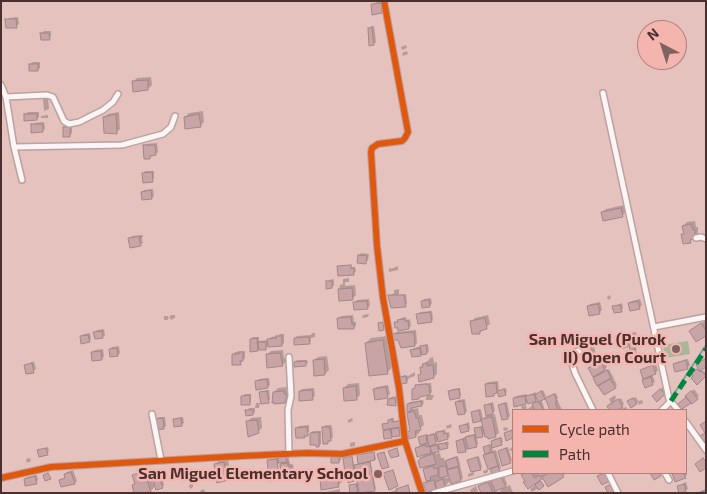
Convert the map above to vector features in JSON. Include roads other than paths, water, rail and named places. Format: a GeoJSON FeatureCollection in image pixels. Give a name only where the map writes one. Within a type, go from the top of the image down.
{"type":"FeatureCollection","features":[{"type":"Feature","properties":{"kind":"street"},"geometry":{"type":"LineString","coordinates":[[384,1],[408,132],[406,138],[402,141],[378,144],[372,148],[377,246],[383,298],[399,388],[405,441],[422,493]]}},
{"type":"Feature","properties":{"kind":"street"},"geometry":{"type":"LineString","coordinates":[[2,83],[22,180]]}},
{"type":"Feature","properties":{"kind":"street"},"geometry":{"type":"LineString","coordinates":[[604,93],[670,399],[677,409]]}},
{"type":"Feature","properties":{"kind":"street"},"geometry":{"type":"LineString","coordinates":[[6,97],[51,96],[55,99],[64,121],[69,124],[79,122],[108,107],[118,94]]}},
{"type":"Feature","properties":{"kind":"street"},"geometry":{"type":"LineString","coordinates":[[14,147],[122,145],[163,134],[171,127],[175,116]]}},
{"type":"Feature","properties":{"kind":"street"},"geometry":{"type":"LineString","coordinates":[[696,238],[706,239]]}},
{"type":"Feature","properties":{"kind":"street"},"geometry":{"type":"LineString","coordinates":[[654,327],[706,317]]}},
{"type":"Feature","properties":{"kind":"street"},"geometry":{"type":"LineString","coordinates":[[579,351],[569,354],[575,372],[593,409]]}},
{"type":"Feature","properties":{"kind":"street"},"geometry":{"type":"LineString","coordinates":[[289,358],[292,396],[288,410],[289,454]]}},
{"type":"Feature","properties":{"kind":"street"},"geometry":{"type":"LineString","coordinates":[[663,409],[671,401]]}},
{"type":"Feature","properties":{"kind":"street"},"geometry":{"type":"LineString","coordinates":[[152,414],[161,460]]}},
{"type":"Feature","properties":{"kind":"street"},"geometry":{"type":"LineString","coordinates":[[687,423],[706,450]]}},
{"type":"Feature","properties":{"kind":"street"},"geometry":{"type":"LineString","coordinates":[[1,478],[51,467],[289,454],[342,454],[405,441]]}},
{"type":"Feature","properties":{"kind":"street"},"geometry":{"type":"LineString","coordinates":[[434,493],[512,471]]}},
{"type":"Feature","properties":{"kind":"street"},"geometry":{"type":"LineString","coordinates":[[608,474],[618,493]]}},
{"type":"Feature","properties":{"kind":"street"},"geometry":{"type":"LineString","coordinates":[[666,474],[669,480]]}},
{"type":"Feature","properties":{"kind":"waterway"},"geometry":{"type":"LineString","coordinates":[[670,400],[706,345]]}},
{"type":"Feature","properties":{"kind":"waterway"},"geometry":{"type":"LineString","coordinates":[[699,493],[706,490]]}},
{"type":"Feature","properties":{"kind":"place","name":"San Miguel (Purok II) Open Court"},"geometry":{"type":"Point","coordinates":[676,349]}},
{"type":"Feature","properties":{"kind":"place","name":"San Miguel Elementary School"},"geometry":{"type":"Point","coordinates":[378,474]}}]}
